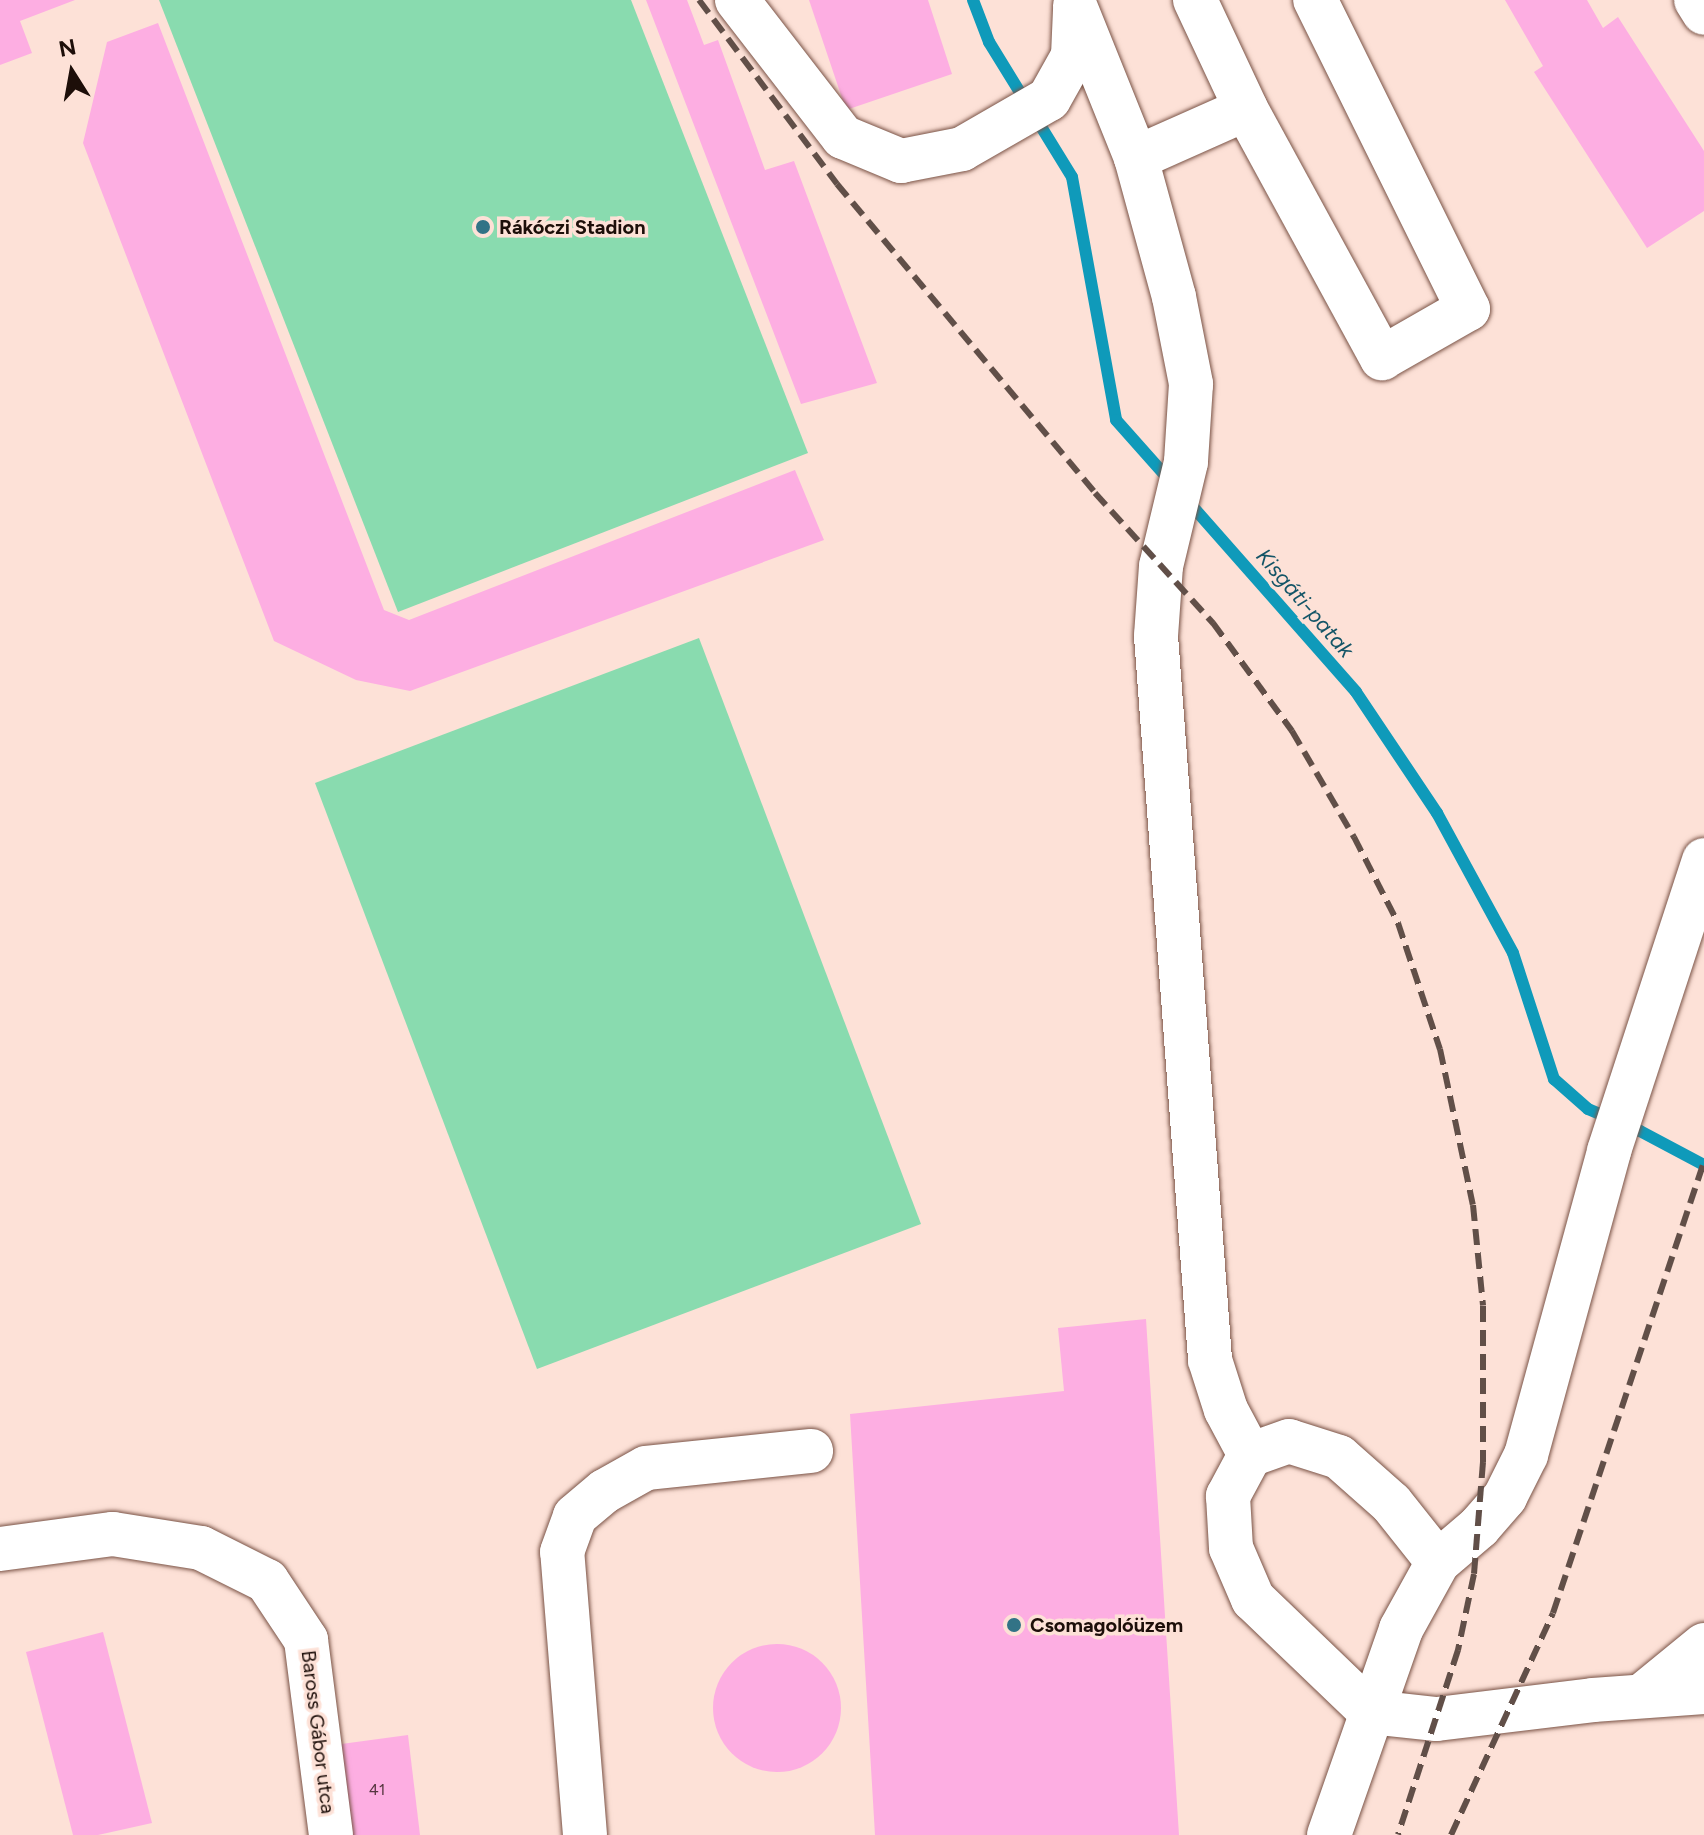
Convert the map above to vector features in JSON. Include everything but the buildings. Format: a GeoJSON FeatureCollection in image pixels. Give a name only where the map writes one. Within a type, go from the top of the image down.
{"type":"FeatureCollection","features":[{"type":"Feature","properties":{"kind":"street"},"geometry":{"type":"LineString","coordinates":[[737,0],[843,137],[901,161],[962,149],[1032,109],[1073,56],[1074,3]]}},
{"type":"Feature","properties":{"kind":"street"},"geometry":{"type":"LineString","coordinates":[[1195,0],[1246,109],[1382,358],[1468,309],[1315,0]]}},
{"type":"Feature","properties":{"kind":"street"},"geometry":{"type":"LineString","coordinates":[[1696,0],[1704,13]]}},
{"type":"Feature","properties":{"kind":"street"},"geometry":{"type":"LineString","coordinates":[[1074,3],[1136,158],[1174,297],[1191,384],[1186,462],[1161,566],[1156,636],[1210,1360],[1226,1410],[1250,1455]]}},
{"type":"Feature","properties":{"kind":"street"},"geometry":{"type":"LineString","coordinates":[[1136,158],[1246,109]]}},
{"type":"Feature","properties":{"kind":"street"},"geometry":{"type":"LineString","coordinates":[[1329,1835],[1401,1629],[1438,1562],[1479,1527],[1505,1497],[1526,1455],[1609,1151],[1704,860]]}},
{"type":"Feature","properties":{"kind":"street"},"geometry":{"type":"LineString","coordinates":[[1438,1562],[1391,1503],[1339,1457],[1289,1441],[1250,1455],[1228,1496],[1231,1548],[1253,1599],[1371,1712],[1437,1719],[1643,1695],[1704,1692]]}},
{"type":"Feature","properties":{"kind":"street"},"geometry":{"type":"LineString","coordinates":[[585,1835],[562,1552],[575,1516],[605,1491],[646,1468],[811,1451]]}},
{"type":"Feature","properties":{"kind":"street","name":"Baross Gábor utca"},"geometry":{"type":"LineString","coordinates":[[0,1549],[113,1534],[201,1548],[267,1581],[306,1640],[331,1835]]}},
{"type":"Feature","properties":{"kind":"street"},"geometry":{"type":"LineString","coordinates":[[1643,1695],[1704,1645]]}},
{"type":"Feature","properties":{"kind":"green space","name":"Rákóczi Stadion"},"geometry":{"type":"Polygon","coordinates":[[[159,0],[631,0],[808,453],[398,612],[159,0]]]}},
{"type":"Feature","properties":{"kind":"green space"},"geometry":{"type":"Polygon","coordinates":[[[699,638],[921,1224],[537,1369],[315,783],[699,638]]]}},
{"type":"Feature","properties":{"kind":"waterway","name":"Kisgáti-patak"},"geometry":{"type":"LineString","coordinates":[[973,0],[989,42],[1072,177],[1116,420],[1171,482]]}},
{"type":"Feature","properties":{"kind":"waterway","name":"Kisgáti-patak"},"geometry":{"type":"LineString","coordinates":[[1186,499],[1356,692],[1437,813],[1513,953],[1554,1079],[1588,1109],[1640,1131],[1704,1165]]}},
{"type":"Feature","properties":{"kind":"railway"},"geometry":{"type":"LineString","coordinates":[[699,0],[837,184],[1095,493],[1213,623],[1292,731],[1354,837],[1398,923],[1440,1049],[1473,1205],[1483,1306],[1483,1462],[1474,1574],[1458,1650],[1398,1835]]}},
{"type":"Feature","properties":{"kind":"railway"},"geometry":{"type":"LineString","coordinates":[[1451,1835],[1553,1613],[1704,1163]]}},
{"type":"Feature","properties":{"kind":"place","name":"Rákóczi Stadion"},"geometry":{"type":"Point","coordinates":[483,227]}},
{"type":"Feature","properties":{"kind":"place","name":"Csomagolóüzem"},"geometry":{"type":"Point","coordinates":[1014,1625]}}]}
